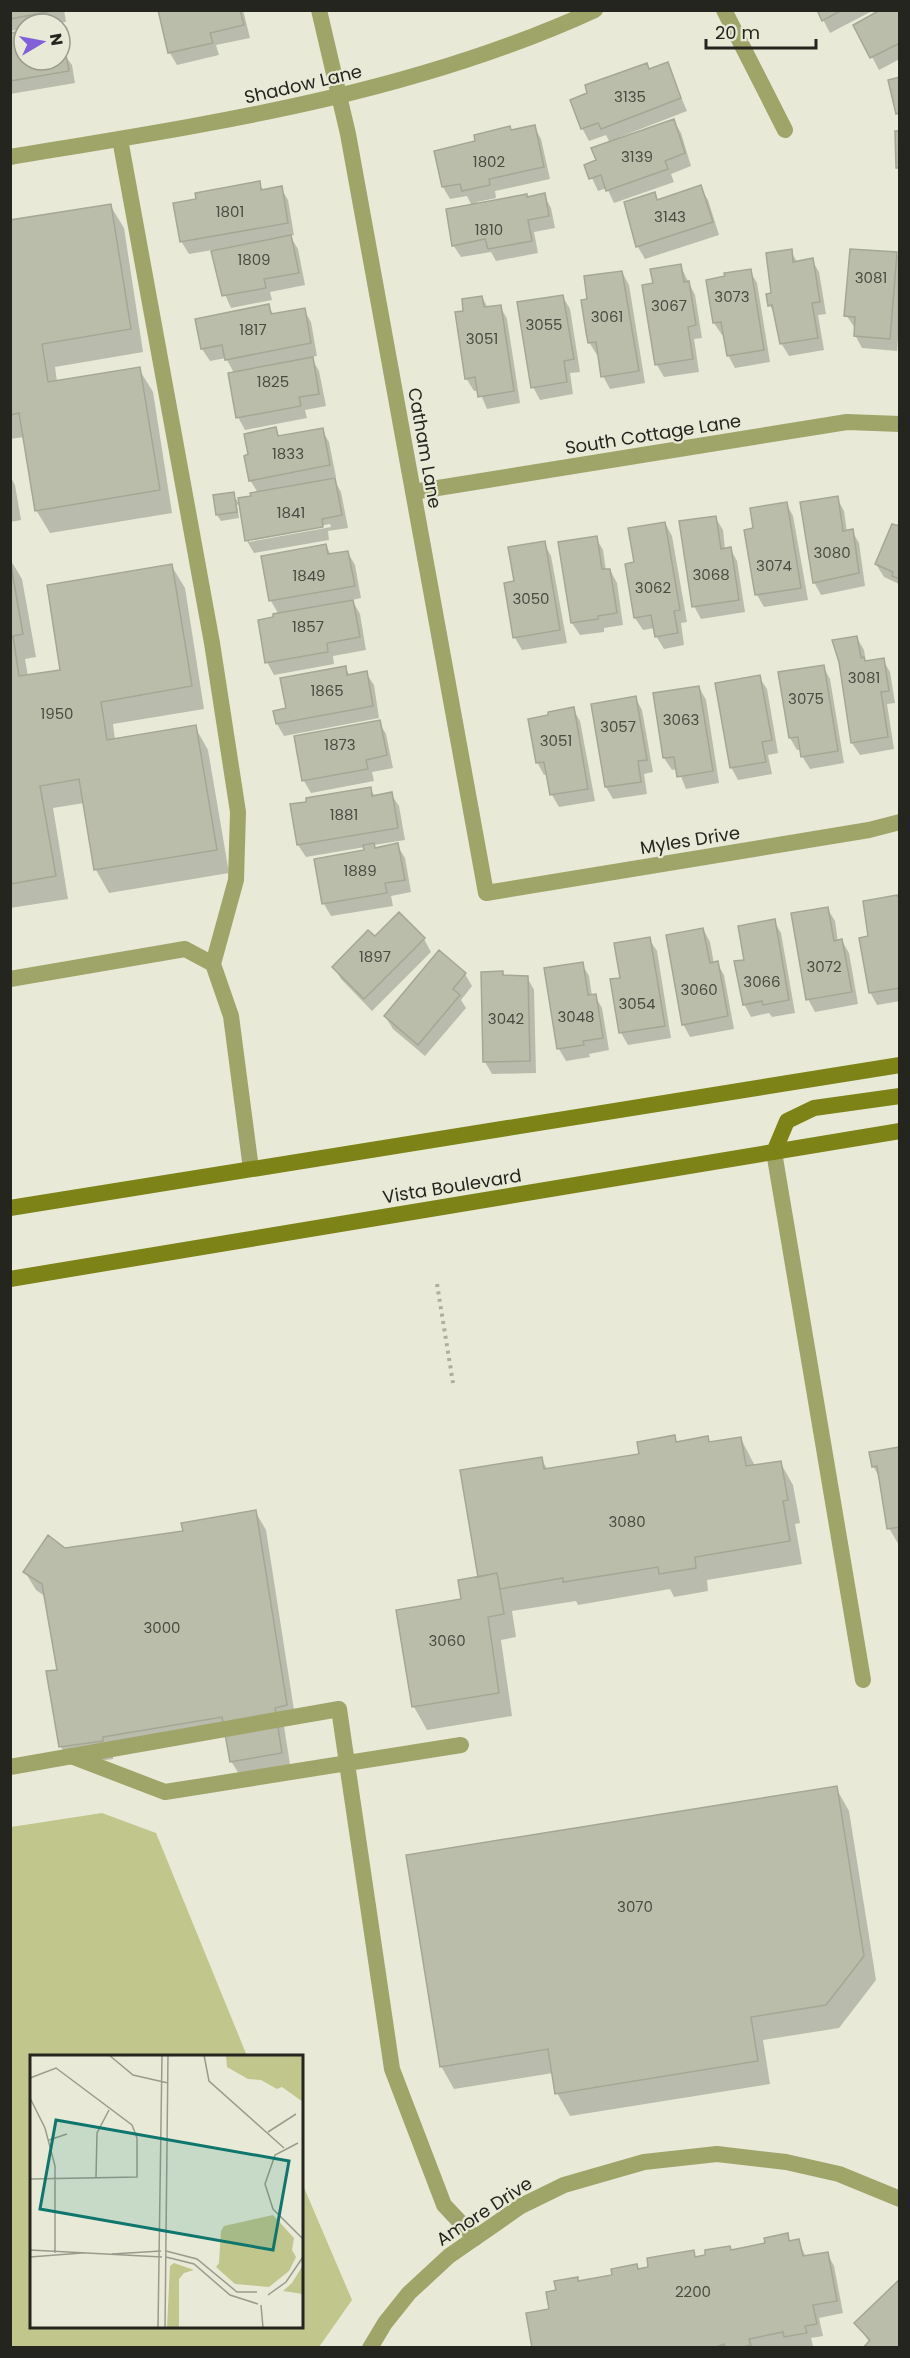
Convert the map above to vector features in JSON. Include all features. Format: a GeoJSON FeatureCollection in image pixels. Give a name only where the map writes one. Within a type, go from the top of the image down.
{"type":"FeatureCollection","features":[{"type":"Feature","properties":{"kind":"main road"},"geometry":{"type":"LineString","coordinates":[[10,1208],[900,1065]]}},
{"type":"Feature","properties":{"kind":"main road"},"geometry":{"type":"LineString","coordinates":[[774,1152],[787,1121],[814,1108],[900,1096]]}},
{"type":"Feature","properties":{"kind":"main road","name":"Vista Boulevard"},"geometry":{"type":"LineString","coordinates":[[10,1278],[900,1131]]}},
{"type":"Feature","properties":{"kind":"street","name":"Catham Lane"},"geometry":{"type":"LineString","coordinates":[[319,10],[340,97],[486,893]]}},
{"type":"Feature","properties":{"kind":"street","name":"Shadow Lane"},"geometry":{"type":"LineString","coordinates":[[10,157],[222,122],[340,97],[449,67],[563,25],[595,10]]}},
{"type":"Feature","properties":{"kind":"street"},"geometry":{"type":"LineString","coordinates":[[724,10],[785,130]]}},
{"type":"Feature","properties":{"kind":"street"},"geometry":{"type":"LineString","coordinates":[[120,139],[212,643],[238,812],[236,880],[213,964],[231,1016],[251,1169]]}},
{"type":"Feature","properties":{"kind":"street","name":"South Cottage Lane"},"geometry":{"type":"LineString","coordinates":[[413,492],[847,422],[900,424]]}},
{"type":"Feature","properties":{"kind":"street","name":"Myles Drive"},"geometry":{"type":"LineString","coordinates":[[486,893],[869,830],[900,822]]}},
{"type":"Feature","properties":{"kind":"street"},"geometry":{"type":"LineString","coordinates":[[10,979],[185,949],[213,964]]}},
{"type":"Feature","properties":{"kind":"street"},"geometry":{"type":"LineString","coordinates":[[774,1152],[863,1680]]}},
{"type":"Feature","properties":{"kind":"street"},"geometry":{"type":"LineString","coordinates":[[10,1767],[339,1709],[392,2068],[444,2205],[475,2238]]}},
{"type":"Feature","properties":{"kind":"street"},"geometry":{"type":"LineString","coordinates":[[71,1756],[165,1792],[461,1745]]}},
{"type":"Feature","properties":{"kind":"street","name":"Amore Drive"},"geometry":{"type":"LineString","coordinates":[[370,2348],[385,2323],[409,2293],[449,2256],[521,2206],[564,2185],[644,2162],[717,2154],[786,2162],[839,2174],[900,2199]]}},
{"type":"Feature","properties":{"kind":"path"},"geometry":{"type":"LineString","coordinates":[[437,1284],[453,1383]]}},
{"type":"Feature","properties":{"kind":"green space"},"geometry":{"type":"Polygon","coordinates":[[[102,1813],[156,1833],[247,2055],[30,2055],[30,2328],[303,2328],[303,2185],[352,2300],[319,2347],[11,2347],[11,1827],[102,1813]]]}},
{"type":"Feature","properties":{"kind":"building"},"geometry":{"type":"Polygon","coordinates":[[[10,10],[57,10],[12,12],[12,19],[10,19],[10,10]]]}},
{"type":"Feature","properties":{"kind":"building"},"geometry":{"type":"Polygon","coordinates":[[[158,10],[240,10],[244,25],[210,33],[213,43],[168,53],[158,10]]]}},
{"type":"Feature","properties":{"kind":"building"},"geometry":{"type":"Polygon","coordinates":[[[817,10],[842,10],[822,21],[817,10]]]}},
{"type":"Feature","properties":{"kind":"building"},"geometry":{"type":"Polygon","coordinates":[[[880,10],[900,10],[900,43],[870,58],[853,25],[880,10]]]}},
{"type":"Feature","properties":{"kind":"building"},"geometry":{"type":"Polygon","coordinates":[[[10,33],[12,33],[12,72],[63,72],[10,81],[10,33]]]}},
{"type":"Feature","properties":{"kind":"building"},"geometry":{"type":"Polygon","coordinates":[[[668,62],[681,98],[601,129],[598,123],[581,129],[570,100],[587,93],[585,85],[647,63],[649,69],[668,62]]]}},
{"type":"Feature","properties":{"kind":"building"},"geometry":{"type":"Polygon","coordinates":[[[900,77],[900,113],[896,114],[888,80],[900,77]]]}},
{"type":"Feature","properties":{"kind":"building"},"geometry":{"type":"Polygon","coordinates":[[[674,119],[685,153],[665,161],[668,169],[606,191],[601,175],[589,179],[584,165],[596,160],[591,148],[674,119]]]}},
{"type":"Feature","properties":{"kind":"building"},"geometry":{"type":"Polygon","coordinates":[[[535,125],[544,167],[489,179],[490,185],[462,191],[460,184],[442,187],[434,151],[475,141],[474,135],[510,126],[511,130],[535,125]]]}},
{"type":"Feature","properties":{"kind":"building"},"geometry":{"type":"Polygon","coordinates":[[[895,131],[900,131],[900,168],[896,168],[895,131]]]}},
{"type":"Feature","properties":{"kind":"building"},"geometry":{"type":"Polygon","coordinates":[[[260,181],[261,190],[282,186],[288,223],[180,242],[173,203],[196,199],[195,193],[260,181]]]}},
{"type":"Feature","properties":{"kind":"building"},"geometry":{"type":"Polygon","coordinates":[[[701,185],[713,222],[636,247],[624,202],[655,192],[657,200],[701,185]]]}},
{"type":"Feature","properties":{"kind":"building"},"geometry":{"type":"Polygon","coordinates":[[[545,193],[549,216],[528,220],[532,241],[488,249],[485,239],[452,246],[446,209],[527,194],[527,197],[545,193]]]}},
{"type":"Feature","properties":{"kind":"building"},"geometry":{"type":"Polygon","coordinates":[[[111,204],[131,329],[42,344],[48,382],[140,367],[160,490],[35,511],[19,413],[10,415],[10,220],[111,204]]]}},
{"type":"Feature","properties":{"kind":"building"},"geometry":{"type":"Polygon","coordinates":[[[291,235],[299,273],[264,279],[266,288],[222,296],[211,251],[291,235]]]}},
{"type":"Feature","properties":{"kind":"building"},"geometry":{"type":"Polygon","coordinates":[[[792,249],[793,262],[813,258],[820,302],[812,303],[818,338],[780,344],[772,305],[768,306],[766,294],[771,293],[766,253],[792,249]]]}},
{"type":"Feature","properties":{"kind":"building"},"geometry":{"type":"Polygon","coordinates":[[[850,249],[897,252],[890,339],[854,336],[855,317],[844,316],[850,249]]]}},
{"type":"Feature","properties":{"kind":"building"},"geometry":{"type":"Polygon","coordinates":[[[681,264],[684,282],[689,281],[696,325],[688,327],[693,359],[655,365],[642,285],[653,283],[650,269],[681,264]]]}},
{"type":"Feature","properties":{"kind":"building"},"geometry":{"type":"Polygon","coordinates":[[[751,269],[764,350],[727,356],[721,322],[713,323],[706,280],[725,276],[724,273],[751,269]]]}},
{"type":"Feature","properties":{"kind":"building"},"geometry":{"type":"Polygon","coordinates":[[[622,271],[639,371],[601,377],[596,342],[588,343],[586,332],[581,300],[587,299],[584,276],[622,271]]]}},
{"type":"Feature","properties":{"kind":"building"},"geometry":{"type":"Polygon","coordinates":[[[563,295],[574,359],[564,361],[567,382],[531,388],[517,302],[563,295]]]}},
{"type":"Feature","properties":{"kind":"building"},"geometry":{"type":"Polygon","coordinates":[[[482,296],[484,307],[501,305],[514,391],[478,397],[475,377],[465,379],[455,312],[463,311],[462,299],[482,296]]]}},
{"type":"Feature","properties":{"kind":"building"},"geometry":{"type":"Polygon","coordinates":[[[269,304],[271,314],[305,308],[311,343],[225,360],[222,345],[201,349],[195,319],[269,304]]]}},
{"type":"Feature","properties":{"kind":"building"},"geometry":{"type":"Polygon","coordinates":[[[313,357],[319,394],[299,397],[301,406],[236,418],[228,373],[313,357]]]}},
{"type":"Feature","properties":{"kind":"building"},"geometry":{"type":"Polygon","coordinates":[[[276,427],[278,436],[323,428],[330,465],[249,481],[244,456],[248,454],[244,434],[276,427]]]}},
{"type":"Feature","properties":{"kind":"building"},"geometry":{"type":"Polygon","coordinates":[[[335,478],[342,515],[322,519],[323,527],[245,541],[238,498],[251,496],[250,493],[335,478]]]}},
{"type":"Feature","properties":{"kind":"building"},"geometry":{"type":"Polygon","coordinates":[[[234,492],[237,512],[216,515],[213,495],[234,492]]]}},
{"type":"Feature","properties":{"kind":"building"},"geometry":{"type":"Polygon","coordinates":[[[838,496],[843,531],[853,529],[859,573],[813,583],[800,502],[838,496]]]}},
{"type":"Feature","properties":{"kind":"building"},"geometry":{"type":"Polygon","coordinates":[[[787,502],[801,588],[755,595],[744,530],[753,528],[750,508],[787,502]]]}},
{"type":"Feature","properties":{"kind":"building"},"geometry":{"type":"Polygon","coordinates":[[[716,516],[721,549],[731,547],[739,600],[692,607],[679,521],[716,516]]]}},
{"type":"Feature","properties":{"kind":"building"},"geometry":{"type":"Polygon","coordinates":[[[665,522],[680,610],[674,611],[678,633],[655,637],[651,615],[634,618],[625,564],[634,562],[628,528],[665,522]]]}},
{"type":"Feature","properties":{"kind":"building"},"geometry":{"type":"Polygon","coordinates":[[[892,524],[900,526],[900,579],[892,576],[893,572],[875,564],[892,524]]]}},
{"type":"Feature","properties":{"kind":"building"},"geometry":{"type":"Polygon","coordinates":[[[597,536],[602,569],[610,569],[617,613],[598,616],[598,619],[571,623],[558,542],[597,536]]]}},
{"type":"Feature","properties":{"kind":"building"},"geometry":{"type":"Polygon","coordinates":[[[545,541],[560,630],[513,638],[504,583],[514,581],[508,547],[545,541]]]}},
{"type":"Feature","properties":{"kind":"building"},"geometry":{"type":"Polygon","coordinates":[[[326,544],[328,554],[348,551],[355,586],[269,601],[261,556],[326,544]]]}},
{"type":"Feature","properties":{"kind":"building"},"geometry":{"type":"Polygon","coordinates":[[[10,560],[23,634],[13,636],[19,676],[60,670],[47,585],[172,564],[192,686],[101,702],[107,740],[196,725],[217,850],[94,870],[79,779],[40,786],[56,876],[10,884],[10,560]]]}},
{"type":"Feature","properties":{"kind":"building"},"geometry":{"type":"Polygon","coordinates":[[[353,600],[360,637],[327,643],[328,652],[265,663],[258,620],[273,617],[273,614],[353,600]]]}},
{"type":"Feature","properties":{"kind":"building"},"geometry":{"type":"Polygon","coordinates":[[[857,636],[861,658],[864,657],[865,661],[884,658],[889,691],[881,692],[888,737],[851,743],[839,662],[832,640],[857,636]]]}},
{"type":"Feature","properties":{"kind":"building"},"geometry":{"type":"Polygon","coordinates":[[[824,665],[838,751],[801,757],[798,737],[789,738],[778,672],[824,665]]]}},
{"type":"Feature","properties":{"kind":"building"},"geometry":{"type":"Polygon","coordinates":[[[346,666],[347,675],[367,671],[373,706],[276,724],[273,711],[286,708],[280,678],[346,666]]]}},
{"type":"Feature","properties":{"kind":"building"},"geometry":{"type":"Polygon","coordinates":[[[760,675],[772,740],[762,742],[766,762],[730,768],[715,683],[760,675]]]}},
{"type":"Feature","properties":{"kind":"building"},"geometry":{"type":"Polygon","coordinates":[[[699,686],[713,771],[677,777],[674,757],[663,758],[653,693],[699,686]]]}},
{"type":"Feature","properties":{"kind":"building"},"geometry":{"type":"Polygon","coordinates":[[[636,696],[647,760],[638,761],[641,782],[605,787],[591,704],[636,696]]]}},
{"type":"Feature","properties":{"kind":"building"},"geometry":{"type":"Polygon","coordinates":[[[574,707],[588,789],[550,795],[544,762],[536,763],[528,719],[574,707]]]}},
{"type":"Feature","properties":{"kind":"building"},"geometry":{"type":"Polygon","coordinates":[[[380,720],[387,755],[366,760],[368,769],[302,781],[294,736],[380,720]]]}},
{"type":"Feature","properties":{"kind":"building"},"geometry":{"type":"Polygon","coordinates":[[[371,787],[372,796],[392,792],[398,828],[297,845],[290,804],[306,802],[306,798],[371,787]]]}},
{"type":"Feature","properties":{"kind":"building"},"geometry":{"type":"Polygon","coordinates":[[[374,843],[375,848],[398,843],[405,880],[385,883],[387,893],[322,904],[314,859],[364,850],[363,845],[374,843]]]}},
{"type":"Feature","properties":{"kind":"building"},"geometry":{"type":"Polygon","coordinates":[[[897,895],[900,900],[900,988],[869,993],[859,938],[868,936],[863,901],[897,895]]]}},
{"type":"Feature","properties":{"kind":"building"},"geometry":{"type":"Polygon","coordinates":[[[828,907],[834,941],[842,939],[852,992],[806,1000],[791,913],[828,907]]]}},
{"type":"Feature","properties":{"kind":"building"},"geometry":{"type":"Polygon","coordinates":[[[399,912],[425,938],[364,999],[332,967],[368,930],[375,936],[399,912]]]}},
{"type":"Feature","properties":{"kind":"building"},"geometry":{"type":"Polygon","coordinates":[[[775,919],[789,1000],[763,1005],[762,1001],[743,1005],[734,961],[744,960],[738,926],[775,919]]]}},
{"type":"Feature","properties":{"kind":"building"},"geometry":{"type":"Polygon","coordinates":[[[703,928],[710,963],[718,961],[728,1016],[682,1025],[666,935],[703,928]]]}},
{"type":"Feature","properties":{"kind":"building"},"geometry":{"type":"Polygon","coordinates":[[[650,937],[665,1026],[619,1033],[610,979],[620,978],[614,943],[650,937]]]}},
{"type":"Feature","properties":{"kind":"building"},"geometry":{"type":"Polygon","coordinates":[[[439,950],[466,973],[453,989],[460,995],[418,1045],[384,1016],[439,950]]]}},
{"type":"Feature","properties":{"kind":"building"},"geometry":{"type":"Polygon","coordinates":[[[583,962],[588,995],[596,994],[603,1038],[583,1041],[584,1045],[557,1049],[544,968],[583,962]]]}},
{"type":"Feature","properties":{"kind":"building"},"geometry":{"type":"Polygon","coordinates":[[[503,971],[503,975],[528,976],[530,1061],[483,1062],[481,972],[503,971]]]}},
{"type":"Feature","properties":{"kind":"building"},"geometry":{"type":"Polygon","coordinates":[[[675,1435],[676,1442],[708,1436],[709,1442],[741,1437],[746,1466],[781,1461],[788,1500],[783,1501],[790,1541],[695,1557],[696,1568],[659,1574],[658,1567],[563,1582],[563,1578],[500,1589],[497,1573],[478,1577],[460,1470],[542,1457],[544,1469],[639,1454],[637,1442],[675,1435]]]}},
{"type":"Feature","properties":{"kind":"building"},"geometry":{"type":"Polygon","coordinates":[[[900,1447],[900,1527],[887,1529],[877,1466],[872,1467],[869,1452],[900,1447]]]}},
{"type":"Feature","properties":{"kind":"building"},"geometry":{"type":"Polygon","coordinates":[[[256,1510],[287,1705],[275,1708],[282,1753],[230,1762],[222,1717],[103,1737],[103,1741],[59,1747],[46,1671],[57,1670],[42,1584],[23,1572],[48,1535],[65,1548],[183,1531],[181,1523],[256,1510]]]}},
{"type":"Feature","properties":{"kind":"building"},"geometry":{"type":"Polygon","coordinates":[[[497,1573],[504,1614],[488,1617],[499,1693],[412,1707],[396,1610],[461,1599],[458,1580],[497,1573]]]}},
{"type":"Feature","properties":{"kind":"building"},"geometry":{"type":"Polygon","coordinates":[[[837,1786],[864,1956],[826,2005],[751,2017],[758,2061],[555,2094],[548,2049],[440,2067],[406,1855],[837,1786]]]}},
{"type":"Feature","properties":{"kind":"building"},"geometry":{"type":"Polygon","coordinates":[[[788,2233],[789,2241],[799,2239],[803,2256],[828,2252],[837,2301],[813,2305],[817,2324],[805,2326],[807,2333],[784,2337],[783,2332],[749,2339],[751,2345],[739,2348],[725,2348],[724,2344],[714,2348],[532,2348],[526,2313],[549,2309],[546,2292],[556,2290],[554,2281],[578,2277],[578,2281],[612,2275],[611,2269],[637,2264],[638,2269],[648,2267],[647,2258],[694,2250],[695,2257],[705,2255],[705,2250],[730,2246],[731,2250],[765,2243],[764,2238],[788,2233]]]}},
{"type":"Feature","properties":{"kind":"building"},"geometry":{"type":"Polygon","coordinates":[[[900,2279],[900,2348],[863,2348],[870,2340],[854,2323],[900,2279]]]}}]}
